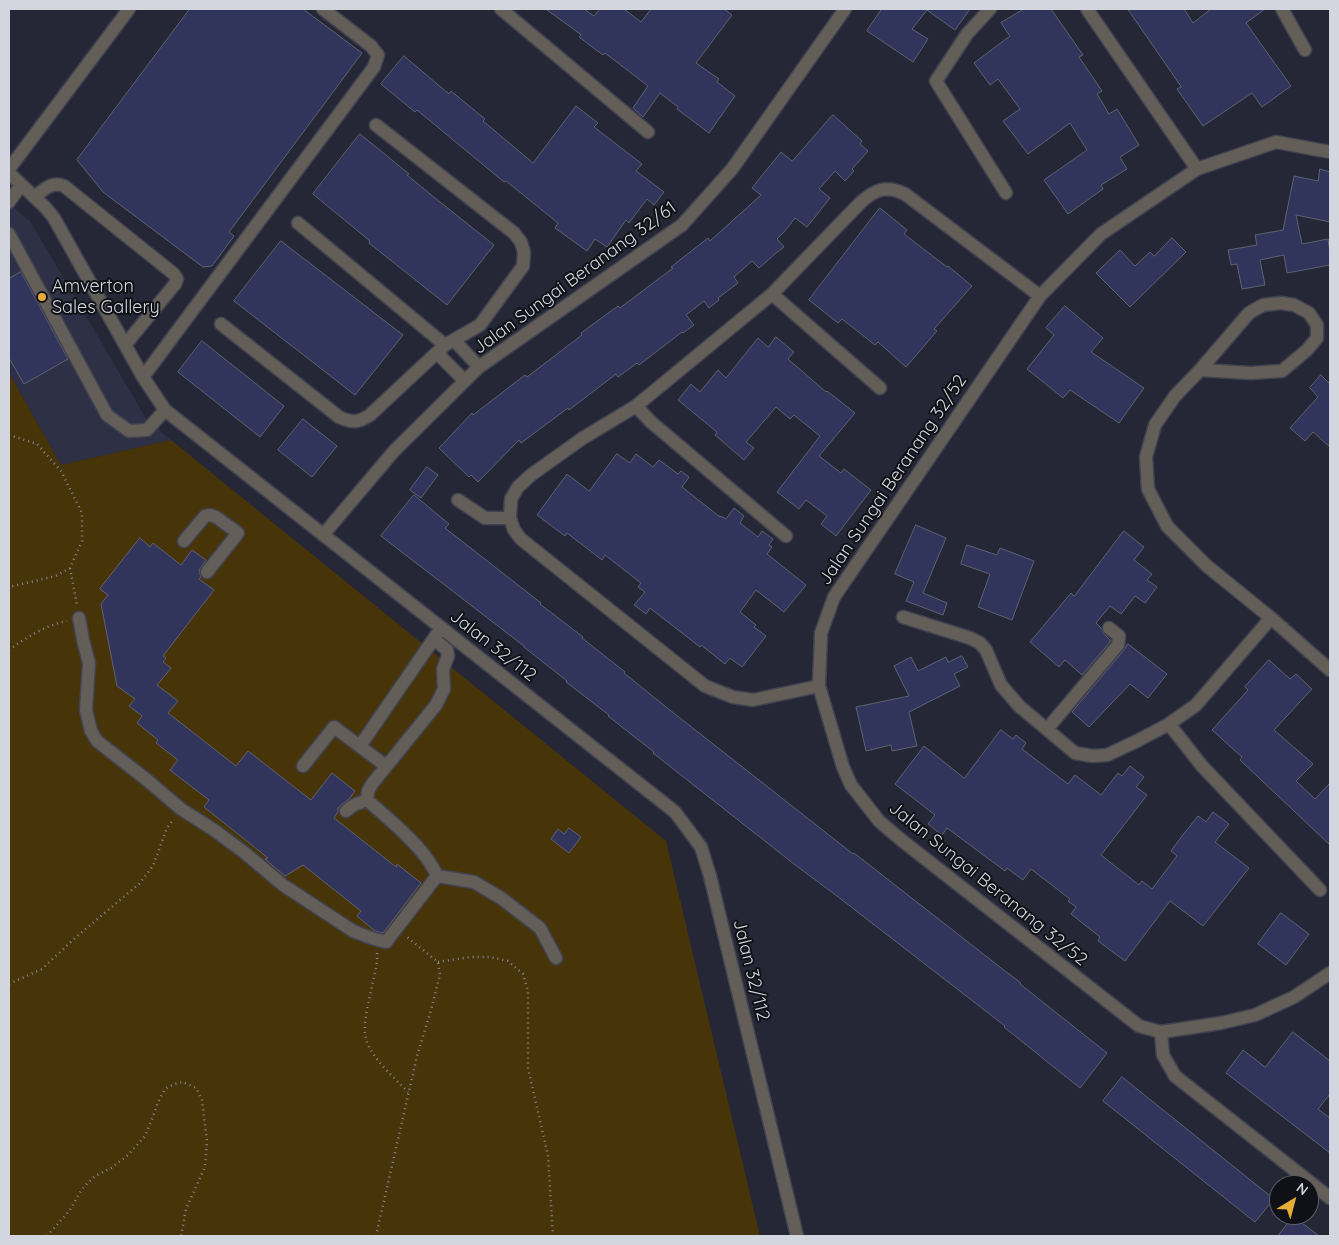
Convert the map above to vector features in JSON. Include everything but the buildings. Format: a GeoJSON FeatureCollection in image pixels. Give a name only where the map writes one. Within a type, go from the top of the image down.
{"type":"FeatureCollection","features":[{"type":"Feature","properties":{"kind":"street"},"geometry":{"type":"LineString","coordinates":[[9,169],[129,9]]}},
{"type":"Feature","properties":{"kind":"street"},"geometry":{"type":"LineString","coordinates":[[143,377],[374,68],[378,55],[371,46],[323,9]]}},
{"type":"Feature","properties":{"kind":"street"},"geometry":{"type":"LineString","coordinates":[[501,9],[648,132]]}},
{"type":"Feature","properties":{"kind":"street","name":"Jalan Sungai Beranang 32/61"},"geometry":{"type":"LineString","coordinates":[[323,535],[394,451],[479,367],[682,226],[732,169],[845,9]]}},
{"type":"Feature","properties":{"kind":"street"},"geometry":{"type":"LineString","coordinates":[[990,9],[967,34],[936,81],[1006,193]]}},
{"type":"Feature","properties":{"kind":"street"},"geometry":{"type":"LineString","coordinates":[[1087,9],[1197,169]]}},
{"type":"Feature","properties":{"kind":"street"},"geometry":{"type":"LineString","coordinates":[[1282,9],[1305,50]]}},
{"type":"Feature","properties":{"kind":"street"},"geometry":{"type":"LineString","coordinates":[[221,324],[339,417],[350,422],[362,420],[370,415],[446,346],[480,325],[523,266],[524,252],[521,242],[514,233],[376,125]]}},
{"type":"Feature","properties":{"kind":"street","name":"Jalan Sungai Beranang 32/52"},"geometry":{"type":"LineString","coordinates":[[1330,152],[1276,142],[1197,169],[1101,234],[1040,296],[834,597],[821,633],[819,686],[847,776],[862,800],[879,821],[1140,1026],[1162,1032],[1221,1023],[1255,1015],[1294,997],[1330,973]]}},
{"type":"Feature","properties":{"kind":"street","name":"Jalan 32/112"},"geometry":{"type":"LineString","coordinates":[[9,173],[54,218],[143,377],[165,410],[675,812],[701,847],[712,885],[796,1236]]}},
{"type":"Feature","properties":{"kind":"street"},"geometry":{"type":"LineString","coordinates":[[34,197],[50,185],[58,184],[64,186],[174,274],[177,279],[175,284],[125,345]]}},
{"type":"Feature","properties":{"kind":"street"},"geometry":{"type":"LineString","coordinates":[[9,202],[21,185]]}},
{"type":"Feature","properties":{"kind":"street"},"geometry":{"type":"LineString","coordinates":[[819,686],[753,700],[733,697],[705,686],[521,539],[514,530],[510,518],[511,499],[518,487],[531,476],[583,438],[636,406],[772,294],[861,202],[870,194],[880,190],[894,189],[905,194],[1040,296]]}},
{"type":"Feature","properties":{"kind":"street"},"geometry":{"type":"LineString","coordinates":[[298,223],[446,346],[479,367]]}},
{"type":"Feature","properties":{"kind":"street"},"geometry":{"type":"LineString","coordinates":[[9,234],[107,415],[129,431],[146,430],[165,410]]}},
{"type":"Feature","properties":{"kind":"street"},"geometry":{"type":"LineString","coordinates":[[772,294],[880,388]]}},
{"type":"Feature","properties":{"kind":"street"},"geometry":{"type":"LineString","coordinates":[[1200,370],[1251,373],[1282,371],[1308,350],[1317,338],[1317,325],[1309,313],[1294,305],[1263,306],[1249,313],[1175,396],[1155,425],[1146,457],[1148,489],[1167,526],[1207,566],[1330,670]]}},
{"type":"Feature","properties":{"kind":"street"},"geometry":{"type":"LineString","coordinates":[[446,346],[465,381]]}},
{"type":"Feature","properties":{"kind":"street"},"geometry":{"type":"LineString","coordinates":[[636,406],[651,422],[786,536]]}},
{"type":"Feature","properties":{"kind":"street"},"geometry":{"type":"LineString","coordinates":[[458,500],[485,518],[510,518]]}},
{"type":"Feature","properties":{"kind":"street"},"geometry":{"type":"LineString","coordinates":[[184,541],[205,516],[210,514],[238,534],[207,572]]}},
{"type":"Feature","properties":{"kind":"street"},"geometry":{"type":"LineString","coordinates":[[903,617],[970,638],[980,643],[986,650],[1001,686],[1019,706],[1076,753],[1092,756],[1107,755],[1137,741],[1169,724],[1196,705],[1270,618]]}},
{"type":"Feature","properties":{"kind":"street"},"geometry":{"type":"LineString","coordinates":[[79,618],[89,663],[86,710],[97,741],[181,809],[245,853],[283,885],[353,932],[386,942],[437,876]]}},
{"type":"Feature","properties":{"kind":"street"},"geometry":{"type":"LineString","coordinates":[[360,746],[442,628]]}},
{"type":"Feature","properties":{"kind":"street"},"geometry":{"type":"LineString","coordinates":[[1046,729],[1118,645],[1119,636],[1109,628]]}},
{"type":"Feature","properties":{"kind":"street"},"geometry":{"type":"LineString","coordinates":[[367,800],[368,791],[372,784],[436,705],[444,689],[443,669],[448,656],[447,650],[434,639]]}},
{"type":"Feature","properties":{"kind":"street"},"geometry":{"type":"LineString","coordinates":[[1169,724],[1202,766],[1320,890]]}},
{"type":"Feature","properties":{"kind":"street"},"geometry":{"type":"LineString","coordinates":[[303,766],[334,727],[386,766]]}},
{"type":"Feature","properties":{"kind":"street"},"geometry":{"type":"LineString","coordinates":[[346,811],[354,805],[367,800]]}},
{"type":"Feature","properties":{"kind":"street"},"geometry":{"type":"LineString","coordinates":[[367,800],[420,851],[433,866],[437,876]]}},
{"type":"Feature","properties":{"kind":"street"},"geometry":{"type":"LineString","coordinates":[[437,876],[474,882],[501,898],[540,928],[556,958]]}},
{"type":"Feature","properties":{"kind":"street"},"geometry":{"type":"LineString","coordinates":[[1162,1032],[1163,1055],[1175,1076],[1330,1198]]}},
{"type":"Feature","properties":{"kind":"path"},"geometry":{"type":"LineString","coordinates":[[9,435],[37,444],[61,471],[82,513],[82,541],[70,568],[79,618],[56,623],[28,636],[9,650]]}},
{"type":"Feature","properties":{"kind":"path"},"geometry":{"type":"LineString","coordinates":[[9,586],[56,576],[70,568]]}},
{"type":"Feature","properties":{"kind":"path"},"geometry":{"type":"LineString","coordinates":[[9,984],[42,968],[139,884],[153,866],[167,828],[181,809]]}},
{"type":"Feature","properties":{"kind":"path"},"geometry":{"type":"LineString","coordinates":[[376,1236],[408,1092],[440,975],[438,962],[396,928]]}},
{"type":"Feature","properties":{"kind":"path"},"geometry":{"type":"LineString","coordinates":[[371,938],[377,958],[365,1035],[376,1058],[408,1092]]}},
{"type":"Feature","properties":{"kind":"path"},"geometry":{"type":"LineString","coordinates":[[438,962],[490,957],[508,961],[523,974],[528,992],[528,1068],[548,1156],[553,1236]]}},
{"type":"Feature","properties":{"kind":"path"},"geometry":{"type":"LineString","coordinates":[[47,1236],[70,1210],[82,1189],[95,1176],[111,1168],[128,1155],[145,1136],[165,1089],[183,1082],[196,1088],[202,1100],[207,1141],[205,1168],[186,1209],[182,1236]]}},
{"type":"Feature","properties":{"kind":"shaded area","name":"Amverton Sales Gallery"},"geometry":{"type":"Polygon","coordinates":[[[9,204],[30,221],[147,420],[171,440],[61,465],[9,373],[9,204]]]}},
{"type":"Feature","properties":{"kind":"shaded area"},"geometry":{"type":"Polygon","coordinates":[[[9,373],[61,465],[171,440],[666,841],[760,1236],[9,1236],[9,373]]]}},
{"type":"Feature","properties":{"kind":"place","name":"Amverton Sales Gallery"},"geometry":{"type":"Point","coordinates":[42,297]}}]}
